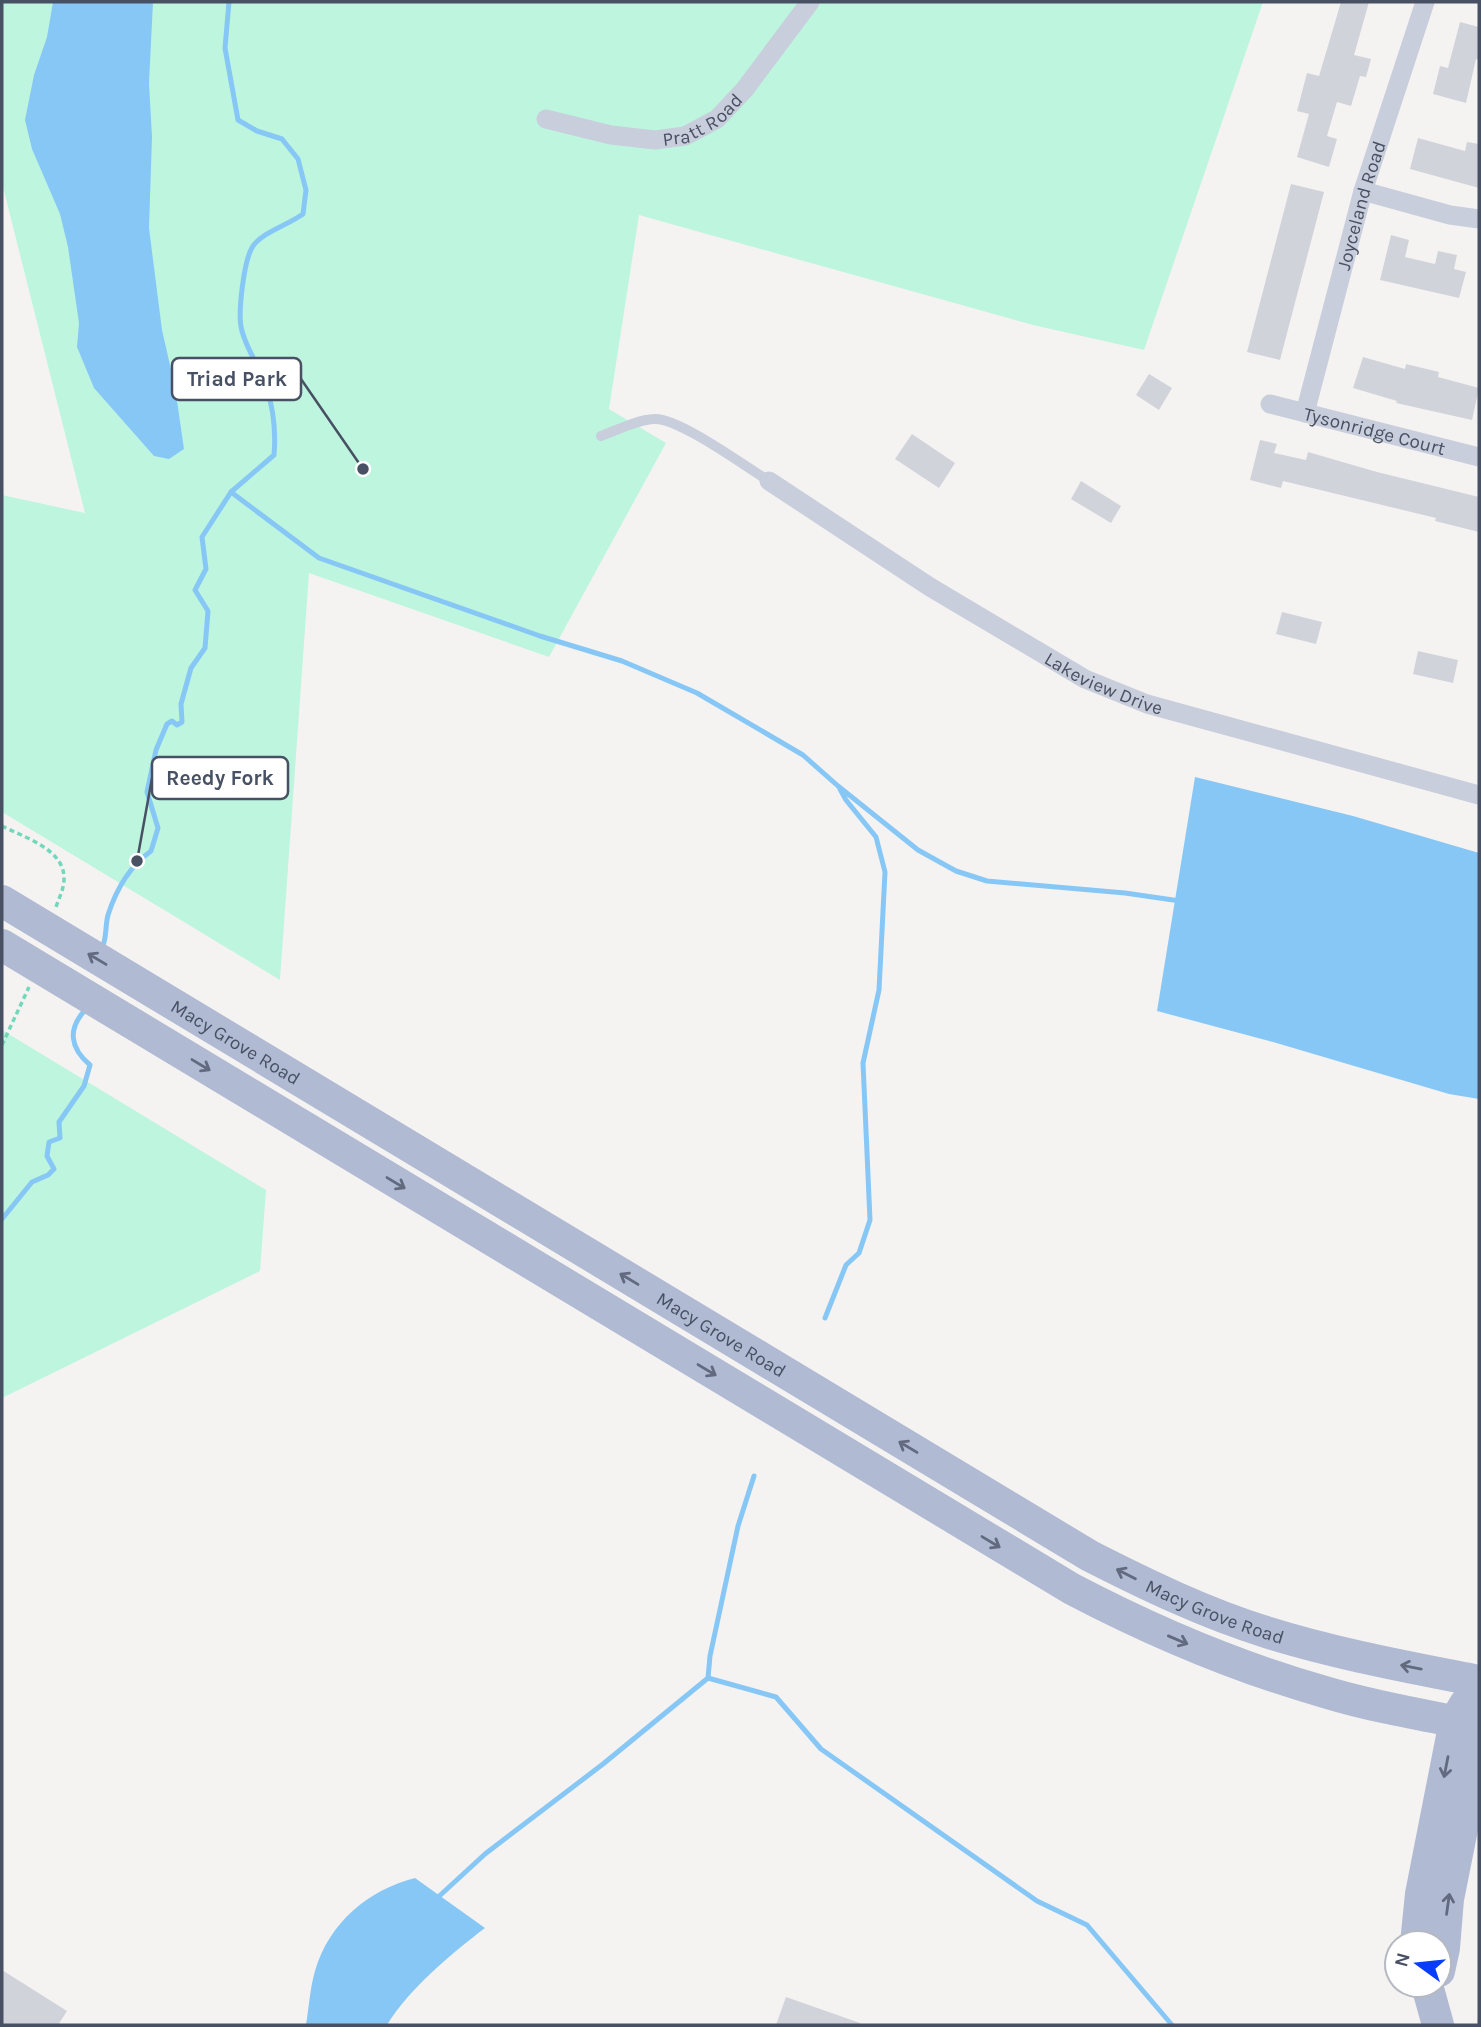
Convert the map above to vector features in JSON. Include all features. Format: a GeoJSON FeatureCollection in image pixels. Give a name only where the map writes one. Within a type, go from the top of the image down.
{"type":"FeatureCollection","features":[{"type":"Feature","properties":{"kind":"main road","name":"Macy Grove Road"},"geometry":{"type":"LineString","coordinates":[[2,901],[1001,1503],[1124,1574],[1229,1620],[1340,1652],[1479,1686]]}},
{"type":"Feature","properties":{"kind":"main road","name":"Macy Grove Road"},"geometry":{"type":"LineString","coordinates":[[10,950],[1038,1569],[1143,1625],[1253,1669],[1329,1694],[1467,1723]]}},
{"type":"Feature","properties":{"kind":"main road"},"geometry":{"type":"LineString","coordinates":[[828,1443],[925,1482],[979,1512],[992,1511],[1001,1503]]}},
{"type":"Feature","properties":{"kind":"main road"},"geometry":{"type":"LineString","coordinates":[[1417,1929],[1420,1894],[1479,1686]]}},
{"type":"Feature","properties":{"kind":"main road"},"geometry":{"type":"LineString","coordinates":[[1446,1929],[1448,1899],[1479,1744]]}},
{"type":"Feature","properties":{"kind":"street","name":"Pratt Road"},"geometry":{"type":"LineString","coordinates":[[546,119],[611,135],[654,140],[685,136],[717,119],[745,89],[810,2]]}},
{"type":"Feature","properties":{"kind":"street","name":"Joyceland Road"},"geometry":{"type":"LineString","coordinates":[[1306,413],[1363,191],[1425,2]]}},
{"type":"Feature","properties":{"kind":"street"},"geometry":{"type":"LineString","coordinates":[[1363,191],[1450,215],[1479,219]]}},
{"type":"Feature","properties":{"kind":"street","name":"Tysonridge Court"},"geometry":{"type":"LineString","coordinates":[[1270,404],[1479,457]]}},
{"type":"Feature","properties":{"kind":"street","name":"Lakeview Drive"},"geometry":{"type":"LineString","coordinates":[[769,481],[930,587],[1085,679],[1147,704],[1479,795]]}},
{"type":"Feature","properties":{"kind":"lane"},"geometry":{"type":"LineString","coordinates":[[601,436],[644,421],[657,419],[676,424],[769,481]]}},
{"type":"Feature","properties":{"kind":"green space"},"geometry":{"type":"Polygon","coordinates":[[[2,2],[1263,2],[1144,350],[1033,325],[639,215],[609,409],[666,443],[549,657],[309,573],[280,980],[2,812],[2,495],[85,513],[2,183],[2,2]]]}},
{"type":"Feature","properties":{"kind":"green space"},"geometry":{"type":"Polygon","coordinates":[[[2,1030],[266,1190],[260,1271],[2,1398],[2,1030]]]}},
{"type":"Feature","properties":{"kind":"water"},"geometry":{"type":"Polygon","coordinates":[[[53,2],[153,2],[149,83],[152,137],[149,228],[162,330],[175,387],[184,449],[169,459],[154,456],[94,388],[77,347],[79,323],[68,247],[60,214],[32,149],[25,120],[34,75],[47,37],[53,2]]]}},
{"type":"Feature","properties":{"kind":"water"},"geometry":{"type":"Polygon","coordinates":[[[1195,777],[1353,816],[1479,853],[1479,1099],[1449,1094],[1157,1011],[1195,777]]]}},
{"type":"Feature","properties":{"kind":"water"},"geometry":{"type":"Polygon","coordinates":[[[415,1878],[485,1928],[445,1960],[407,1999],[387,2025],[306,2025],[315,1971],[321,1954],[340,1924],[366,1900],[398,1883],[415,1878]]]}},
{"type":"Feature","properties":{"kind":"building"},"geometry":{"type":"Polygon","coordinates":[[[1341,2],[1369,2],[1354,55],[1371,59],[1366,77],[1360,76],[1351,106],[1337,102],[1327,136],[1337,139],[1329,167],[1297,157],[1309,114],[1297,111],[1307,73],[1319,76],[1341,2]]]}},
{"type":"Feature","properties":{"kind":"building"},"geometry":{"type":"Polygon","coordinates":[[[1460,22],[1479,27],[1479,60],[1476,59],[1466,103],[1433,94],[1440,66],[1448,68],[1460,22]]]}},
{"type":"Feature","properties":{"kind":"building"},"geometry":{"type":"Polygon","coordinates":[[[1418,138],[1465,151],[1467,142],[1479,144],[1479,188],[1410,169],[1418,138]]]}},
{"type":"Feature","properties":{"kind":"building"},"geometry":{"type":"Polygon","coordinates":[[[1291,184],[1324,192],[1280,360],[1247,352],[1291,184]]]}},
{"type":"Feature","properties":{"kind":"building"},"geometry":{"type":"Polygon","coordinates":[[[1391,235],[1409,240],[1405,257],[1435,264],[1438,251],[1457,255],[1454,269],[1466,272],[1459,298],[1380,280],[1391,235]]]}},
{"type":"Feature","properties":{"kind":"building"},"geometry":{"type":"Polygon","coordinates":[[[1363,357],[1405,369],[1406,364],[1439,372],[1438,377],[1479,388],[1472,420],[1396,403],[1397,401],[1353,388],[1363,357]]]}},
{"type":"Feature","properties":{"kind":"building"},"geometry":{"type":"Polygon","coordinates":[[[1149,374],[1172,388],[1159,410],[1136,395],[1149,374]]]}},
{"type":"Feature","properties":{"kind":"building"},"geometry":{"type":"Polygon","coordinates":[[[912,434],[955,463],[939,488],[895,459],[912,434]]]}},
{"type":"Feature","properties":{"kind":"building"},"geometry":{"type":"Polygon","coordinates":[[[1260,440],[1277,444],[1274,453],[1306,460],[1308,452],[1479,497],[1479,532],[1435,521],[1436,518],[1283,481],[1281,488],[1250,480],[1260,440]]]}},
{"type":"Feature","properties":{"kind":"building"},"geometry":{"type":"Polygon","coordinates":[[[1081,481],[1121,506],[1111,523],[1071,499],[1081,481]]]}},
{"type":"Feature","properties":{"kind":"building"},"geometry":{"type":"Polygon","coordinates":[[[1282,612],[1322,622],[1316,644],[1276,634],[1282,612]]]}},
{"type":"Feature","properties":{"kind":"building"},"geometry":{"type":"Polygon","coordinates":[[[1418,651],[1458,660],[1453,683],[1413,674],[1418,651]]]}},
{"type":"Feature","properties":{"kind":"building"},"geometry":{"type":"Polygon","coordinates":[[[2,1970],[67,2011],[58,2025],[2,2025],[2,1970]]]}},
{"type":"Feature","properties":{"kind":"building"},"geometry":{"type":"Polygon","coordinates":[[[786,1997],[860,2023],[860,2025],[776,2025],[786,1997]]]}},
{"type":"Feature","properties":{"kind":"waterway"},"geometry":{"type":"LineString","coordinates":[[102,948],[108,915],[115,897],[130,871],[151,851],[158,828],[147,792],[156,750],[167,724],[172,721],[177,725],[182,722],[181,704],[191,668],[205,648],[208,611],[195,590],[206,569],[202,537],[231,492],[274,455],[274,429],[268,393],[242,331],[242,287],[253,246],[263,237],[303,214],[306,190],[298,159],[282,139],[257,131],[238,120],[225,48],[229,2]]}},
{"type":"Feature","properties":{"kind":"waterway"},"geometry":{"type":"LineString","coordinates":[[231,492],[319,558],[540,636],[622,661],[697,693],[803,755],[918,850],[956,871],[987,881],[1125,893],[1180,901]]}},
{"type":"Feature","properties":{"kind":"waterway"},"geometry":{"type":"LineString","coordinates":[[825,1318],[846,1265],[859,1253],[870,1220],[863,1063],[879,990],[885,872],[876,837],[840,789]]}},
{"type":"Feature","properties":{"kind":"waterway"},"geometry":{"type":"LineString","coordinates":[[2,1219],[32,1182],[48,1175],[54,1169],[47,1156],[49,1142],[60,1138],[59,1122],[84,1086],[90,1065],[78,1052],[73,1038],[76,1024],[86,1009]]}},
{"type":"Feature","properties":{"kind":"waterway"},"geometry":{"type":"LineString","coordinates":[[435,1900],[485,1854],[603,1764],[708,1678],[710,1656],[738,1526],[754,1476]]}},
{"type":"Feature","properties":{"kind":"waterway"},"geometry":{"type":"LineString","coordinates":[[708,1678],[776,1697],[821,1749],[1037,1901],[1087,1925],[1172,2025]]}},
{"type":"Feature","properties":{"kind":"place","name":"Triad Park"},"geometry":{"type":"Point","coordinates":[363,469]}},
{"type":"Feature","properties":{"kind":"place","name":"Reedy Fork"},"geometry":{"type":"Point","coordinates":[137,861]}}]}
